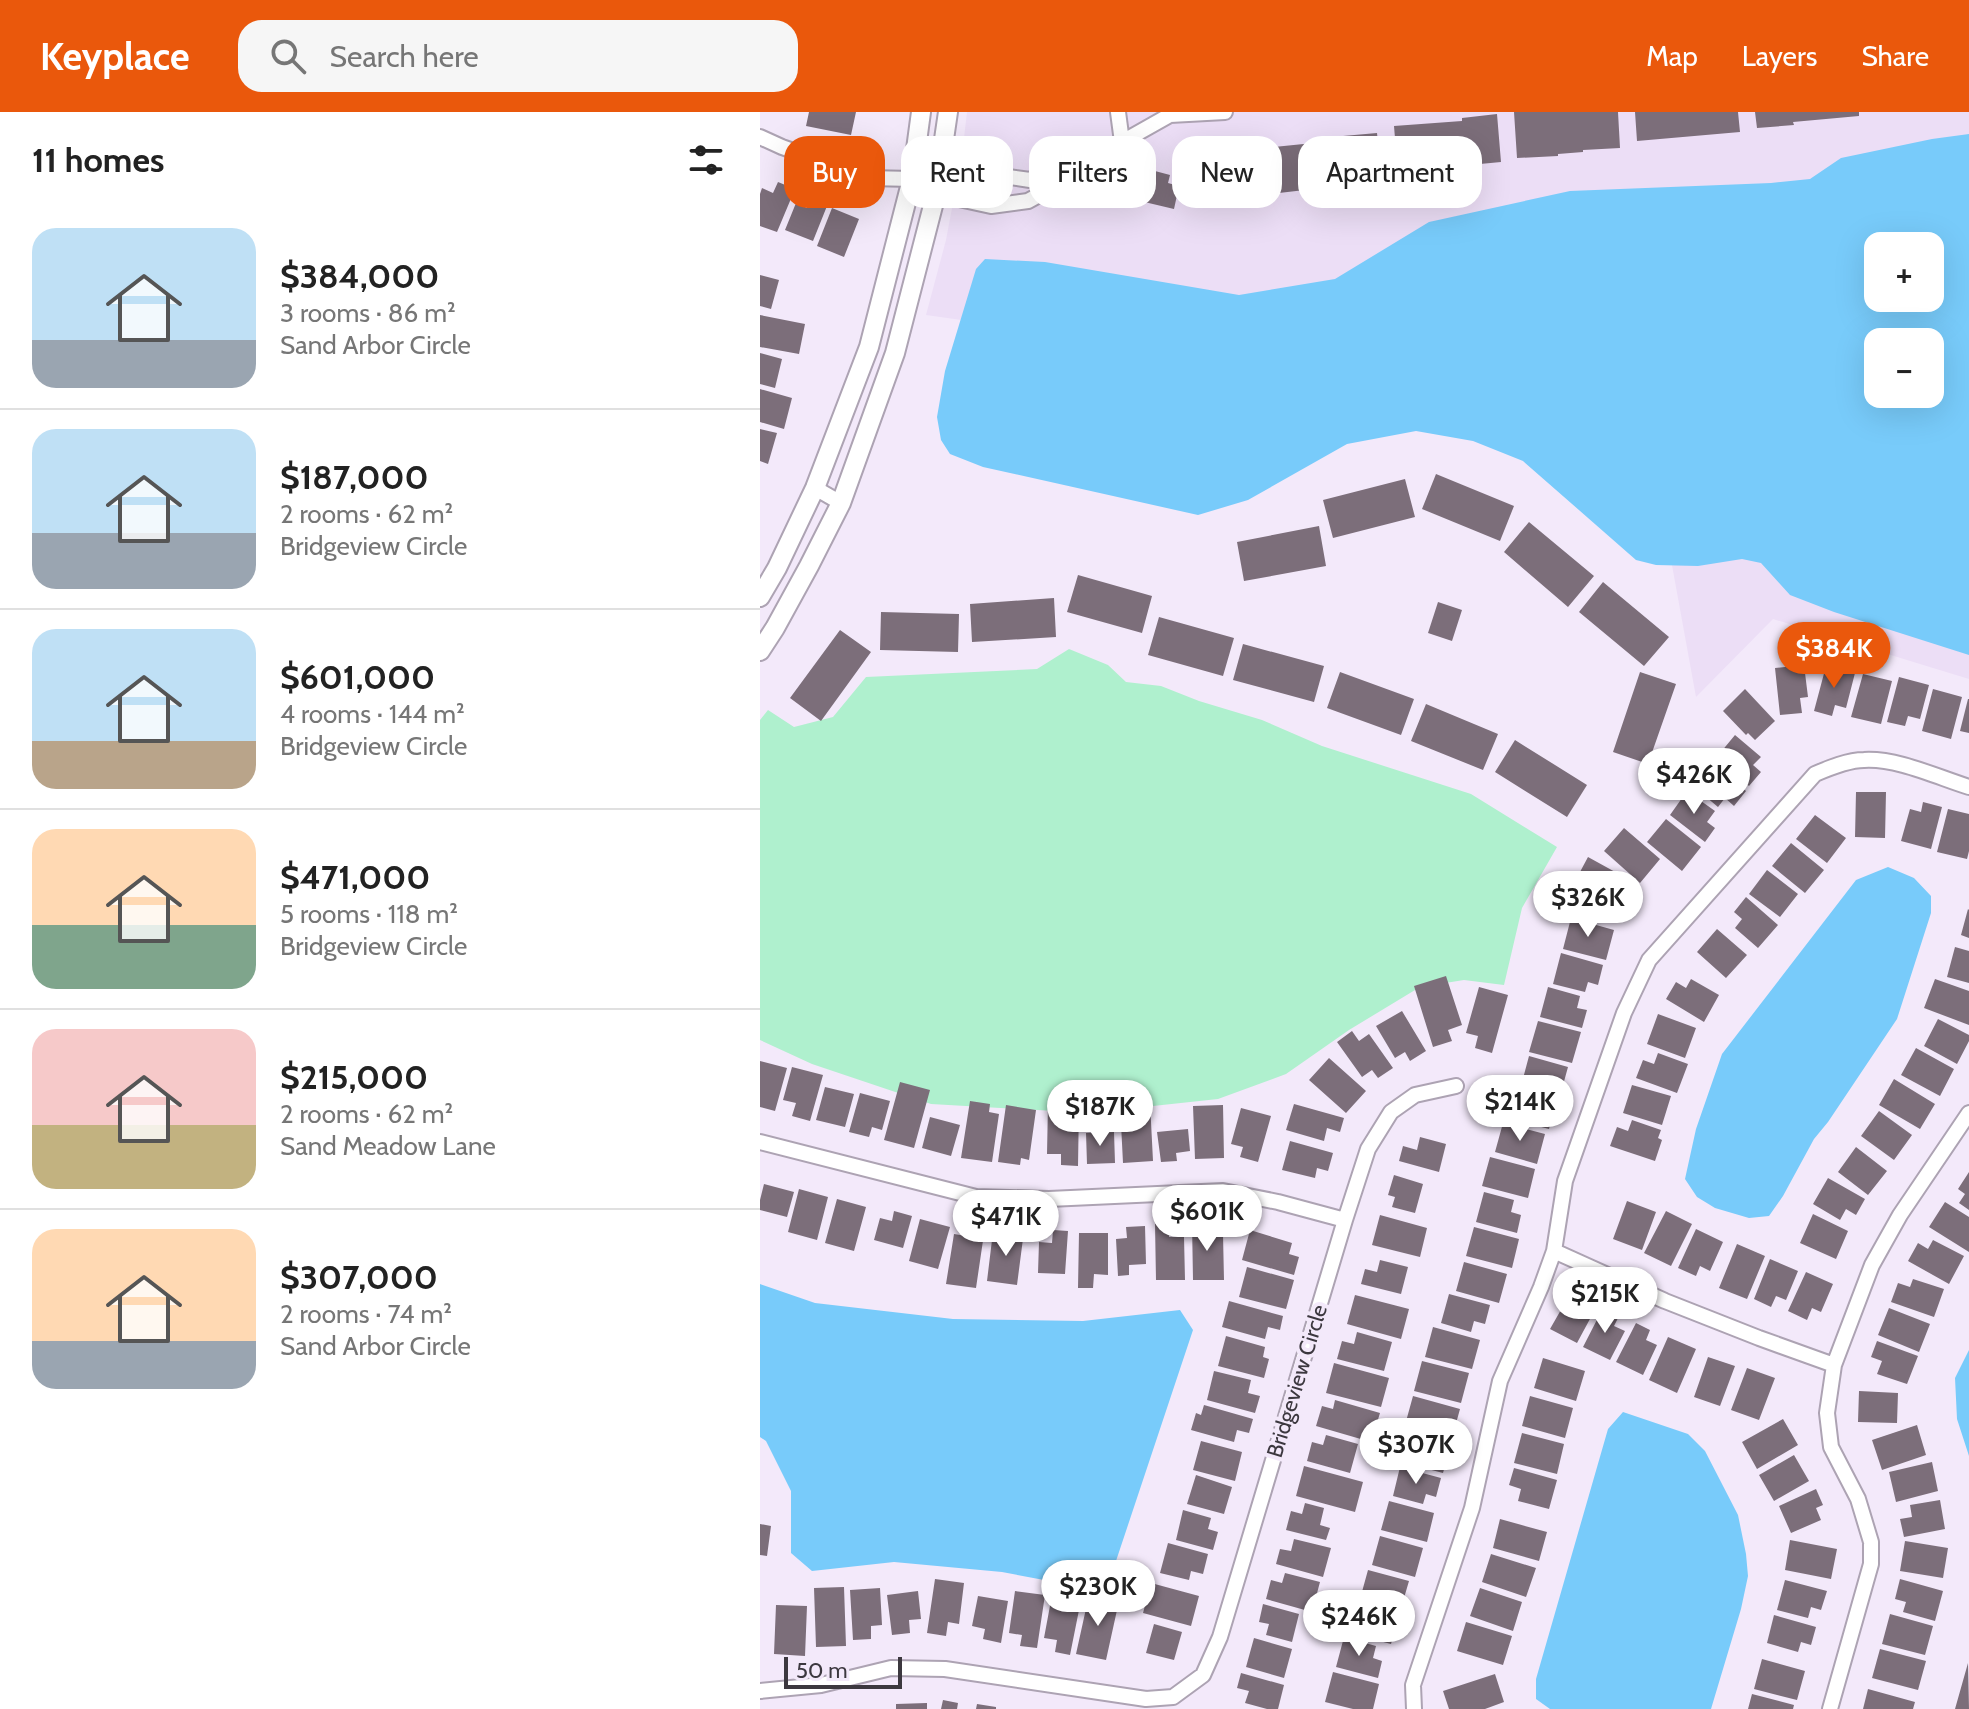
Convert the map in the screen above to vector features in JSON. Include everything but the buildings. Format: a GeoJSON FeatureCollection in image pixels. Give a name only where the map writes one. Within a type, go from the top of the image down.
{"type":"FeatureCollection","features":[{"type":"Feature","properties":{"kind":"street"},"geometry":{"type":"LineString","coordinates":[[918,136],[921,112]]}},
{"type":"Feature","properties":{"kind":"street"},"geometry":{"type":"LineString","coordinates":[[945,136],[948,112]]}},
{"type":"Feature","properties":{"kind":"street"},"geometry":{"type":"LineString","coordinates":[[1118,112],[1121,136]]}},
{"type":"Feature","properties":{"kind":"street"},"geometry":{"type":"LineString","coordinates":[[1133,136],[1170,115],[1225,112]]}},
{"type":"Feature","properties":{"kind":"street"},"geometry":{"type":"LineString","coordinates":[[760,137],[869,178],[901,179]]}},
{"type":"Feature","properties":{"kind":"street"},"geometry":{"type":"LineString","coordinates":[[760,597],[815,488],[869,347],[905,208]]}},
{"type":"Feature","properties":{"kind":"street"},"geometry":{"type":"LineString","coordinates":[[760,651],[841,503],[895,353],[932,208]]}},
{"type":"Feature","properties":{"kind":"street"},"geometry":{"type":"LineString","coordinates":[[815,488],[841,503]]}},
{"type":"Feature","properties":{"kind":"street"},"geometry":{"type":"LineString","coordinates":[[1414,1709],[1413,1685],[1472,1508],[1500,1381],[1554,1251],[1565,1181],[1624,1013],[1649,960],[1815,774],[1862,760],[1892,762],[1969,787]]}},
{"type":"Feature","properties":{"kind":"street","name":"Bridgeview Circle"},"geometry":{"type":"LineString","coordinates":[[760,1691],[821,1685],[891,1668],[945,1669],[1146,1699],[1173,1697],[1203,1675],[1225,1622],[1368,1149],[1391,1112],[1415,1095],[1456,1086]]}},
{"type":"Feature","properties":{"kind":"street"},"geometry":{"type":"LineString","coordinates":[[1830,1709],[1871,1564],[1871,1542],[1858,1499],[1831,1447],[1827,1413],[1834,1365],[1872,1265],[1900,1215],[1969,1113]]}},
{"type":"Feature","properties":{"kind":"street"},"geometry":{"type":"LineString","coordinates":[[760,1142],[976,1197],[1049,1199],[1223,1191],[1345,1220]]}},
{"type":"Feature","properties":{"kind":"street"},"geometry":{"type":"LineString","coordinates":[[1554,1251],[1665,1301],[1834,1365]]}},
{"type":"Feature","properties":{"kind":"shaded area"},"geometry":{"type":"Polygon","coordinates":[[[967,112],[1969,112],[1969,679],[1773,619],[1696,697],[1645,417],[926,315],[952,208],[1013,208],[1013,136],[964,136],[967,112]]]}},
{"type":"Feature","properties":{"kind":"green space"},"geometry":{"type":"Polygon","coordinates":[[[1069,649],[1108,665],[1126,682],[1161,686],[1262,720],[1322,746],[1471,794],[1557,847],[1522,908],[1504,985],[1464,980],[1420,987],[1349,1030],[1286,1074],[1218,1099],[1088,1113],[931,1104],[812,1064],[760,1040],[760,720],[768,710],[794,727],[833,717],[866,677],[1037,669],[1069,649]]]}},
{"type":"Feature","properties":{"kind":"water"},"geometry":{"type":"Polygon","coordinates":[[[1969,134],[1969,655],[1790,595],[1761,563],[1742,559],[1698,566],[1656,565],[1636,560],[1523,461],[1473,441],[1416,431],[1347,444],[1248,500],[1198,515],[983,467],[950,454],[941,440],[937,417],[945,371],[976,269],[985,259],[1045,262],[1239,295],[1335,279],[1429,222],[1570,191],[1810,179],[1841,158],[1969,134]]]}},
{"type":"Feature","properties":{"kind":"water"},"geometry":{"type":"Polygon","coordinates":[[[1888,867],[1914,878],[1931,896],[1931,913],[1897,1019],[1814,1139],[1769,1216],[1749,1218],[1715,1208],[1697,1197],[1685,1179],[1696,1129],[1722,1054],[1856,880],[1888,867]]]}},
{"type":"Feature","properties":{"kind":"water"},"geometry":{"type":"Polygon","coordinates":[[[760,1284],[815,1303],[953,1319],[1083,1321],[1180,1310],[1193,1330],[1110,1579],[1076,1586],[1002,1572],[894,1562],[812,1571],[791,1553],[791,1491],[766,1441],[760,1437],[760,1284]]]}},
{"type":"Feature","properties":{"kind":"water"},"geometry":{"type":"Polygon","coordinates":[[[1969,1350],[1969,1456],[1957,1419],[1955,1378],[1969,1350]]]}},
{"type":"Feature","properties":{"kind":"water"},"geometry":{"type":"Polygon","coordinates":[[[1623,1412],[1688,1434],[1705,1451],[1738,1515],[1748,1576],[1711,1709],[1550,1709],[1536,1699],[1536,1679],[1608,1429],[1623,1412]]]}}]}
